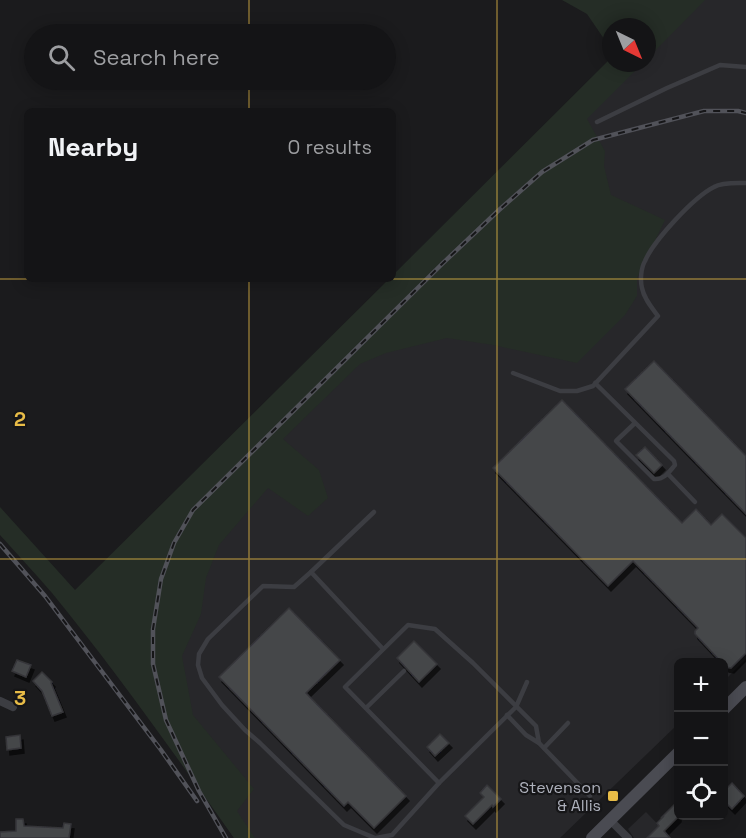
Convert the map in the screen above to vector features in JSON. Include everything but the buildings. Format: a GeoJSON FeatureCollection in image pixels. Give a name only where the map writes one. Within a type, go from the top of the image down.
{"type":"FeatureCollection","features":[{"type":"Feature","properties":{"kind":"main road"},"geometry":{"type":"LineString","coordinates":[[728,704],[746,687]]}},
{"type":"Feature","properties":{"kind":"main road"},"geometry":{"type":"LineString","coordinates":[[592,838],[674,757]]}},
{"type":"Feature","properties":{"kind":"street"},"geometry":{"type":"LineString","coordinates":[[0,701],[13,707]]}},
{"type":"Feature","properties":{"kind":"street"},"geometry":{"type":"LineString","coordinates":[[610,820],[628,838]]}},
{"type":"Feature","properties":{"kind":"lane"},"geometry":{"type":"LineString","coordinates":[[597,122],[720,65],[746,67]]}},
{"type":"Feature","properties":{"kind":"lane"},"geometry":{"type":"LineString","coordinates":[[513,373],[560,391],[577,392],[593,386],[658,316],[642,288],[641,275],[644,262],[657,243],[696,200],[716,185],[746,183]]}},
{"type":"Feature","properties":{"kind":"lane"},"geometry":{"type":"LineString","coordinates":[[596,383],[674,460],[675,465],[660,480],[654,479],[616,441],[635,423]]}},
{"type":"Feature","properties":{"kind":"lane"},"geometry":{"type":"LineString","coordinates":[[668,474],[695,502]]}},
{"type":"Feature","properties":{"kind":"lane"},"geometry":{"type":"LineString","coordinates":[[374,512],[294,587],[263,586],[208,639],[200,654],[198,665],[202,678],[245,730],[344,825],[376,838],[392,834],[439,783],[516,707],[527,682]]}},
{"type":"Feature","properties":{"kind":"lane"},"geometry":{"type":"LineString","coordinates":[[311,572],[383,649]]}},
{"type":"Feature","properties":{"kind":"lane"},"geometry":{"type":"LineString","coordinates":[[439,783],[345,687],[408,625],[435,629],[536,726],[539,743]]}},
{"type":"Feature","properties":{"kind":"lane"},"geometry":{"type":"LineString","coordinates":[[366,708],[404,671]]}},
{"type":"Feature","properties":{"kind":"lane"},"geometry":{"type":"LineString","coordinates":[[507,716],[526,735],[539,743],[591,796]]}},
{"type":"Feature","properties":{"kind":"lane"},"geometry":{"type":"LineString","coordinates":[[544,748],[568,723]]}},
{"type":"Feature","properties":{"kind":"shaded area"},"geometry":{"type":"Polygon","coordinates":[[[562,0],[705,0],[656,50],[656,18],[602,18],[602,36],[587,14],[562,0]]]}},
{"type":"Feature","properties":{"kind":"shaded area"},"geometry":{"type":"Polygon","coordinates":[[[699,0],[746,0],[746,659],[728,677],[728,658],[674,658],[674,728],[560,838],[234,838],[77,604],[625,72],[656,72],[656,42],[699,0]]]}},
{"type":"Feature","properties":{"kind":"shaded area"},"geometry":{"type":"Polygon","coordinates":[[[602,67],[602,72],[634,72],[587,119],[605,151],[604,166],[611,195],[665,220],[637,278],[637,296],[625,315],[577,363],[493,345],[447,338],[386,353],[360,364],[283,439],[319,470],[328,498],[308,516],[268,488],[219,545],[206,578],[201,614],[182,656],[193,715],[254,789],[237,811],[255,838],[234,838],[99,653],[52,593],[0,535],[0,507],[75,590],[386,282],[396,282],[396,272],[602,67]]]}},
{"type":"Feature","properties":{"kind":"shaded area"},"geometry":{"type":"Polygon","coordinates":[[[646,812],[671,838],[634,838],[628,829],[646,812]]]}},
{"type":"Feature","properties":{"kind":"railway"},"geometry":{"type":"LineString","coordinates":[[226,838],[199,791],[166,720],[153,664],[153,629],[161,579],[174,543],[193,510],[442,264],[542,172],[593,140],[704,111],[746,113]]}},
{"type":"Feature","properties":{"kind":"railway"},"geometry":{"type":"LineString","coordinates":[[0,544],[45,596],[197,801]]}},
{"type":"Feature","properties":{"kind":"place","name":"Stevenson & Allis"},"geometry":{"type":"Point","coordinates":[613,796]}}]}
